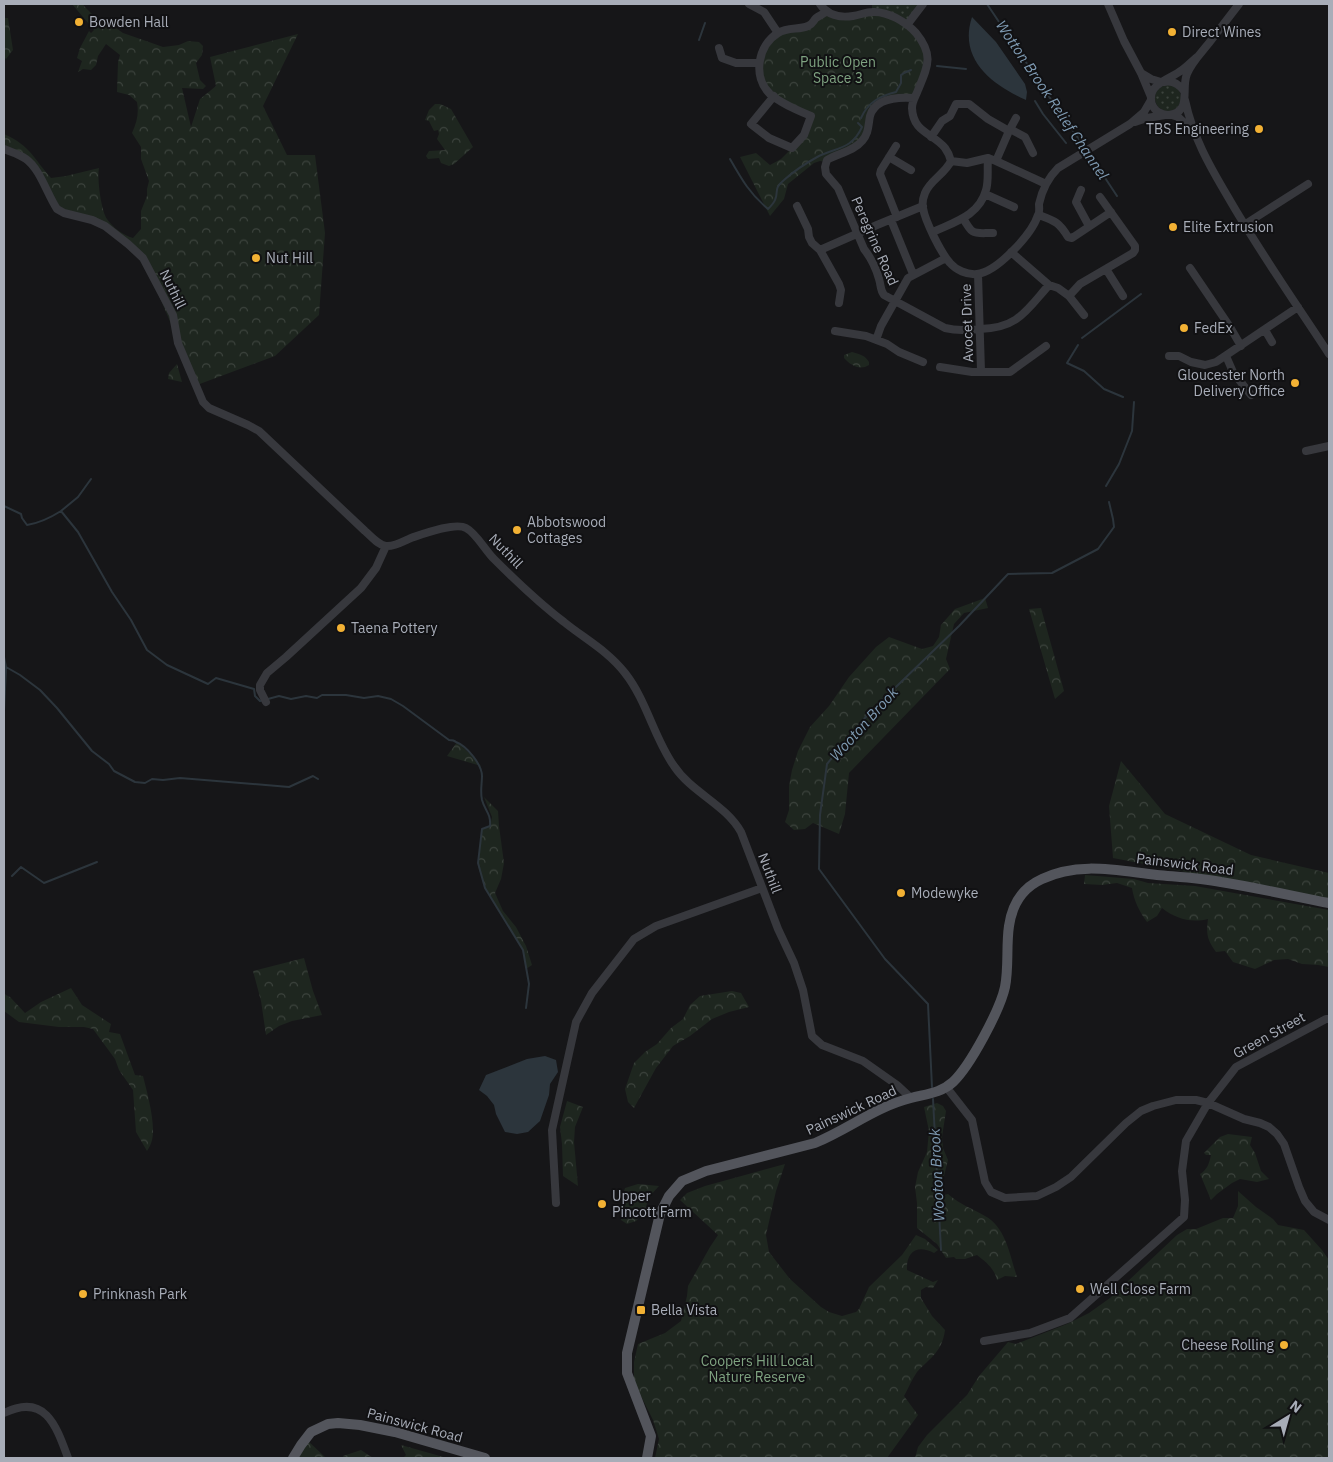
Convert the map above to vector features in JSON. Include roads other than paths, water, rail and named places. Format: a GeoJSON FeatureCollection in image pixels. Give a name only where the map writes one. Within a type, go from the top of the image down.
{"type":"FeatureCollection","features":[{"type":"Feature","properties":{"kind":"main road","name":"Painswick Road"},"geometry":{"type":"LineString","coordinates":[[647,1458],[651,1436],[627,1373],[627,1353],[660,1214],[668,1196],[682,1181],[689,1178],[830,1137],[871,1112],[947,1088],[957,1078],[973,1055],[998,1007],[1005,988],[1008,932],[1014,907],[1029,887],[1043,878],[1074,870],[1093,868],[1118,869],[1220,882],[1329,903]]}},
{"type":"Feature","properties":{"kind":"main road","name":"Painswick Road"},"geometry":{"type":"LineString","coordinates":[[293,1458],[312,1432],[328,1424],[360,1424],[485,1458]]}},
{"type":"Feature","properties":{"kind":"street"},"geometry":{"type":"LineString","coordinates":[[749,4],[764,12],[778,33]]}},
{"type":"Feature","properties":{"kind":"street"},"geometry":{"type":"LineString","coordinates":[[820,4],[826,12],[832,15],[852,16],[872,8],[894,17],[916,33],[927,50],[928,59],[927,68],[912,106],[914,117],[923,132],[944,146],[952,162]]}},
{"type":"Feature","properties":{"kind":"street"},"geometry":{"type":"LineString","coordinates":[[907,25],[923,4]]}},
{"type":"Feature","properties":{"kind":"street"},"geometry":{"type":"LineString","coordinates":[[1108,4],[1124,41],[1141,73],[1156,110],[1160,113],[1178,117],[1193,131]]}},
{"type":"Feature","properties":{"kind":"street"},"geometry":{"type":"LineString","coordinates":[[1239,4],[1197,57],[1187,73],[1184,91],[1185,100],[1193,131],[1206,161],[1244,225],[1329,354]]}},
{"type":"Feature","properties":{"kind":"street"},"geometry":{"type":"LineString","coordinates":[[774,96],[751,124],[769,138],[792,148],[804,135],[811,116],[787,105],[774,96],[769,93],[762,81],[759,63],[768,43],[778,33],[787,29],[813,24],[815,19],[826,12]]}},
{"type":"Feature","properties":{"kind":"street"},"geometry":{"type":"LineString","coordinates":[[719,48],[722,58],[736,62],[759,63]]}},
{"type":"Feature","properties":{"kind":"street"},"geometry":{"type":"LineString","coordinates":[[952,162],[927,189],[923,206],[941,251],[950,263],[961,271],[978,274],[990,270],[999,264],[1024,239],[1038,215],[1039,204],[1046,184],[1058,168],[1130,124],[1144,112],[1154,89],[1179,73],[1197,57]]}},
{"type":"Feature","properties":{"kind":"street"},"geometry":{"type":"LineString","coordinates":[[1141,73],[1151,79],[1176,83],[1184,91]]}},
{"type":"Feature","properties":{"kind":"street","name":"Peregrine Road"},"geometry":{"type":"LineString","coordinates":[[914,98],[896,98],[884,101],[878,105],[870,116],[867,135],[861,143],[830,158],[824,167],[826,174],[838,188],[864,249],[870,257],[878,277],[881,292],[894,301],[946,328],[956,330],[992,329],[1006,326],[1014,321],[1024,313],[1049,284]]}},
{"type":"Feature","properties":{"kind":"street"},"geometry":{"type":"LineString","coordinates":[[1130,124],[1147,118],[1170,115],[1182,108],[1185,100]]}},
{"type":"Feature","properties":{"kind":"street"},"geometry":{"type":"LineString","coordinates":[[930,137],[942,121],[950,116],[956,104],[969,104],[988,119],[1025,137],[1033,153]]}},
{"type":"Feature","properties":{"kind":"street"},"geometry":{"type":"LineString","coordinates":[[996,161],[1016,118]]}},
{"type":"Feature","properties":{"kind":"street"},"geometry":{"type":"LineString","coordinates":[[896,146],[880,174],[913,274]]}},
{"type":"Feature","properties":{"kind":"street","name":"Nuthill"},"geometry":{"type":"LineString","coordinates":[[4,149],[18,154],[35,168],[57,209],[105,226],[143,258],[173,315],[181,351],[199,394],[209,408],[248,425],[259,432],[365,531],[386,546],[446,528],[464,526],[473,533],[491,556],[538,600],[615,661],[636,689],[674,767],[683,777],[724,810],[741,832],[778,929],[794,963],[812,1036],[822,1045],[863,1061],[897,1085],[911,1098]]}},
{"type":"Feature","properties":{"kind":"street"},"geometry":{"type":"LineString","coordinates":[[889,156],[911,170]]}},
{"type":"Feature","properties":{"kind":"street"},"geometry":{"type":"LineString","coordinates":[[952,162],[966,163],[988,158],[1046,184]]}},
{"type":"Feature","properties":{"kind":"street"},"geometry":{"type":"LineString","coordinates":[[933,232],[971,214],[978,208],[986,190],[988,158]]}},
{"type":"Feature","properties":{"kind":"street"},"geometry":{"type":"LineString","coordinates":[[1244,225],[1308,184]]}},
{"type":"Feature","properties":{"kind":"street"},"geometry":{"type":"LineString","coordinates":[[1081,190],[1076,202],[1089,226]]}},
{"type":"Feature","properties":{"kind":"street"},"geometry":{"type":"LineString","coordinates":[[985,194],[1014,207]]}},
{"type":"Feature","properties":{"kind":"street"},"geometry":{"type":"LineString","coordinates":[[1069,296],[1080,284],[1136,250],[1100,197]]}},
{"type":"Feature","properties":{"kind":"street"},"geometry":{"type":"LineString","coordinates":[[798,206],[812,243],[820,250],[839,284],[841,290],[839,303]]}},
{"type":"Feature","properties":{"kind":"street"},"geometry":{"type":"LineString","coordinates":[[820,250],[923,206]]}},
{"type":"Feature","properties":{"kind":"street"},"geometry":{"type":"LineString","coordinates":[[1038,215],[1060,225],[1068,237],[1072,238],[1112,212]]}},
{"type":"Feature","properties":{"kind":"street"},"geometry":{"type":"LineString","coordinates":[[963,218],[969,230],[974,233],[993,233]]}},
{"type":"Feature","properties":{"kind":"street"},"geometry":{"type":"LineString","coordinates":[[1012,252],[1049,284],[1069,296],[1084,315]]}},
{"type":"Feature","properties":{"kind":"street"},"geometry":{"type":"LineString","coordinates":[[876,340],[881,326],[908,278],[946,258]]}},
{"type":"Feature","properties":{"kind":"street"},"geometry":{"type":"LineString","coordinates":[[1190,268],[1241,346]]}},
{"type":"Feature","properties":{"kind":"street"},"geometry":{"type":"LineString","coordinates":[[1106,269],[1122,296]]}},
{"type":"Feature","properties":{"kind":"street","name":"Avocet Drive"},"geometry":{"type":"LineString","coordinates":[[978,274],[981,371]]}},
{"type":"Feature","properties":{"kind":"street"},"geometry":{"type":"LineString","coordinates":[[1169,356],[1179,356],[1191,362],[1205,365],[1216,362],[1298,306]]}},
{"type":"Feature","properties":{"kind":"street"},"geometry":{"type":"LineString","coordinates":[[1264,330],[1272,342]]}},
{"type":"Feature","properties":{"kind":"street"},"geometry":{"type":"LineString","coordinates":[[835,331],[866,336],[923,362]]}},
{"type":"Feature","properties":{"kind":"street"},"geometry":{"type":"LineString","coordinates":[[940,368],[972,372],[1010,372],[1046,346]]}},
{"type":"Feature","properties":{"kind":"street"},"geometry":{"type":"LineString","coordinates":[[1226,356],[1233,372],[1251,395]]}},
{"type":"Feature","properties":{"kind":"street"},"geometry":{"type":"LineString","coordinates":[[1306,451],[1329,446]]}},
{"type":"Feature","properties":{"kind":"street"},"geometry":{"type":"LineString","coordinates":[[266,702],[260,690],[260,685],[267,673],[361,588],[376,568],[386,546]]}},
{"type":"Feature","properties":{"kind":"street"},"geometry":{"type":"LineString","coordinates":[[556,1203],[552,1130],[576,1022],[592,993],[634,939],[656,926],[762,888]]}},
{"type":"Feature","properties":{"kind":"street","name":"Green Street"},"geometry":{"type":"LineString","coordinates":[[984,1342],[1030,1333],[1070,1318],[1184,1217],[1185,1200],[1182,1172],[1186,1141],[1208,1103],[1236,1067],[1326,1018],[1329,1019]]}},
{"type":"Feature","properties":{"kind":"street"},"geometry":{"type":"LineString","coordinates":[[947,1088],[972,1120],[985,1182],[991,1192],[1005,1198],[1037,1196],[1056,1187],[1071,1177],[1126,1123],[1140,1112],[1153,1106],[1176,1100],[1196,1100],[1208,1103],[1244,1119],[1260,1123],[1269,1127],[1277,1134],[1284,1144],[1305,1201],[1314,1212],[1329,1220]]}},
{"type":"Feature","properties":{"kind":"street"},"geometry":{"type":"LineString","coordinates":[[4,1413],[24,1406],[36,1407],[50,1419],[68,1458]]}},
{"type":"Feature","properties":{"kind":"waterway","name":"Wotton Brook Relief Channel"},"geometry":{"type":"LineString","coordinates":[[987,4],[1085,148]]}},
{"type":"Feature","properties":{"kind":"waterway"},"geometry":{"type":"LineString","coordinates":[[699,40],[705,23]]}},
{"type":"Feature","properties":{"kind":"waterway"},"geometry":{"type":"LineString","coordinates":[[937,66],[966,69]]}},
{"type":"Feature","properties":{"kind":"waterway"},"geometry":{"type":"LineString","coordinates":[[861,118],[875,100],[896,92],[901,83],[901,75],[911,70]]}},
{"type":"Feature","properties":{"kind":"waterway"},"geometry":{"type":"LineString","coordinates":[[1035,101],[1066,143]]}},
{"type":"Feature","properties":{"kind":"waterway"},"geometry":{"type":"LineString","coordinates":[[730,159],[738,174],[756,198],[768,209],[774,201],[777,188],[781,183],[796,170],[815,158],[854,140],[862,127],[858,123]]}},
{"type":"Feature","properties":{"kind":"waterway","name":"Wotton Brook Relief Channel"},"geometry":{"type":"LineString","coordinates":[[1088,152],[1117,196]]}},
{"type":"Feature","properties":{"kind":"waterway","name":"Wooton Brook"},"geometry":{"type":"LineString","coordinates":[[1082,338],[1141,294]]}},
{"type":"Feature","properties":{"kind":"waterway","name":"Wooton Brook"},"geometry":{"type":"LineString","coordinates":[[1078,345],[1067,363],[1084,371],[1104,389],[1123,397]]}},
{"type":"Feature","properties":{"kind":"waterway","name":"Wooton Brook"},"geometry":{"type":"LineString","coordinates":[[1106,486],[1119,464],[1132,431],[1134,402]]}},
{"type":"Feature","properties":{"kind":"waterway"},"geometry":{"type":"LineString","coordinates":[[61,511],[78,497],[91,479]]}},
{"type":"Feature","properties":{"kind":"waterway","name":"Wooton Brook"},"geometry":{"type":"LineString","coordinates":[[932,1087],[928,1004],[885,959],[819,869],[820,815],[827,764],[869,713],[959,626],[1008,574],[1052,573],[1098,549],[1114,527],[1109,502]]}},
{"type":"Feature","properties":{"kind":"waterway"},"geometry":{"type":"LineString","coordinates":[[4,506],[21,514],[27,525],[45,520],[61,511],[78,532],[147,650],[167,665],[208,684],[216,678],[254,689],[255,696],[260,701],[263,700]]}},
{"type":"Feature","properties":{"kind":"waterway"},"geometry":{"type":"LineString","coordinates":[[4,657],[6,667],[4,711]]}},
{"type":"Feature","properties":{"kind":"waterway"},"geometry":{"type":"LineString","coordinates":[[6,667],[40,690],[92,751],[109,764],[114,771],[135,782],[145,783],[152,779],[180,778],[289,787],[313,776],[318,779]]}},
{"type":"Feature","properties":{"kind":"waterway"},"geometry":{"type":"LineString","coordinates":[[268,699],[279,696],[291,699],[306,696],[317,698],[322,695],[346,695],[364,698],[378,696],[391,699],[449,740],[453,740],[465,747],[473,756],[481,772],[481,797],[490,822],[490,826],[482,829],[478,863],[485,888],[523,950],[529,984],[526,1008]]}},
{"type":"Feature","properties":{"kind":"waterway"},"geometry":{"type":"LineString","coordinates":[[12,876],[21,867],[44,883],[97,862]]}},
{"type":"Feature","properties":{"kind":"waterway","name":"Wooton Brook"},"geometry":{"type":"LineString","coordinates":[[933,1099],[941,1250]]}},
{"type":"Feature","properties":{"kind":"place","name":"Bowden Hall"},"geometry":{"type":"Point","coordinates":[79,22]}},
{"type":"Feature","properties":{"kind":"place","name":"Direct Wines"},"geometry":{"type":"Point","coordinates":[1172,32]}},
{"type":"Feature","properties":{"kind":"place","name":"TBS Engineering"},"geometry":{"type":"Point","coordinates":[1259,129]}},
{"type":"Feature","properties":{"kind":"place","name":"Elite Extrusion"},"geometry":{"type":"Point","coordinates":[1173,227]}},
{"type":"Feature","properties":{"kind":"place","name":"Nut Hill"},"geometry":{"type":"Point","coordinates":[256,258]}},
{"type":"Feature","properties":{"kind":"place","name":"FedEx"},"geometry":{"type":"Point","coordinates":[1184,328]}},
{"type":"Feature","properties":{"kind":"place","name":"Gloucester North Delivery Office"},"geometry":{"type":"Point","coordinates":[1295,383]}},
{"type":"Feature","properties":{"kind":"place","name":"Abbotswood Cottages"},"geometry":{"type":"Point","coordinates":[517,530]}},
{"type":"Feature","properties":{"kind":"place","name":"Taena Pottery"},"geometry":{"type":"Point","coordinates":[341,628]}},
{"type":"Feature","properties":{"kind":"place","name":"Modewyke"},"geometry":{"type":"Point","coordinates":[901,893]}},
{"type":"Feature","properties":{"kind":"place","name":"Upper Pincott Farm"},"geometry":{"type":"Point","coordinates":[602,1204]}},
{"type":"Feature","properties":{"kind":"place","name":"Well Close Farm"},"geometry":{"type":"Point","coordinates":[1080,1289]}},
{"type":"Feature","properties":{"kind":"place","name":"Prinknash Park"},"geometry":{"type":"Point","coordinates":[83,1294]}},
{"type":"Feature","properties":{"kind":"place","name":"Bella Vista"},"geometry":{"type":"Point","coordinates":[641,1310]}},
{"type":"Feature","properties":{"kind":"place","name":"Cheese Rolling"},"geometry":{"type":"Point","coordinates":[1284,1345]}},
{"type":"Feature","properties":{"kind":"park label","name":"Public Open Space 3"},"geometry":{"type":"Point","coordinates":[838,70]}},
{"type":"Feature","properties":{"kind":"park label","name":"Coopers Hill Local Nature Reserve"},"geometry":{"type":"Point","coordinates":[757,1369]}}]}
